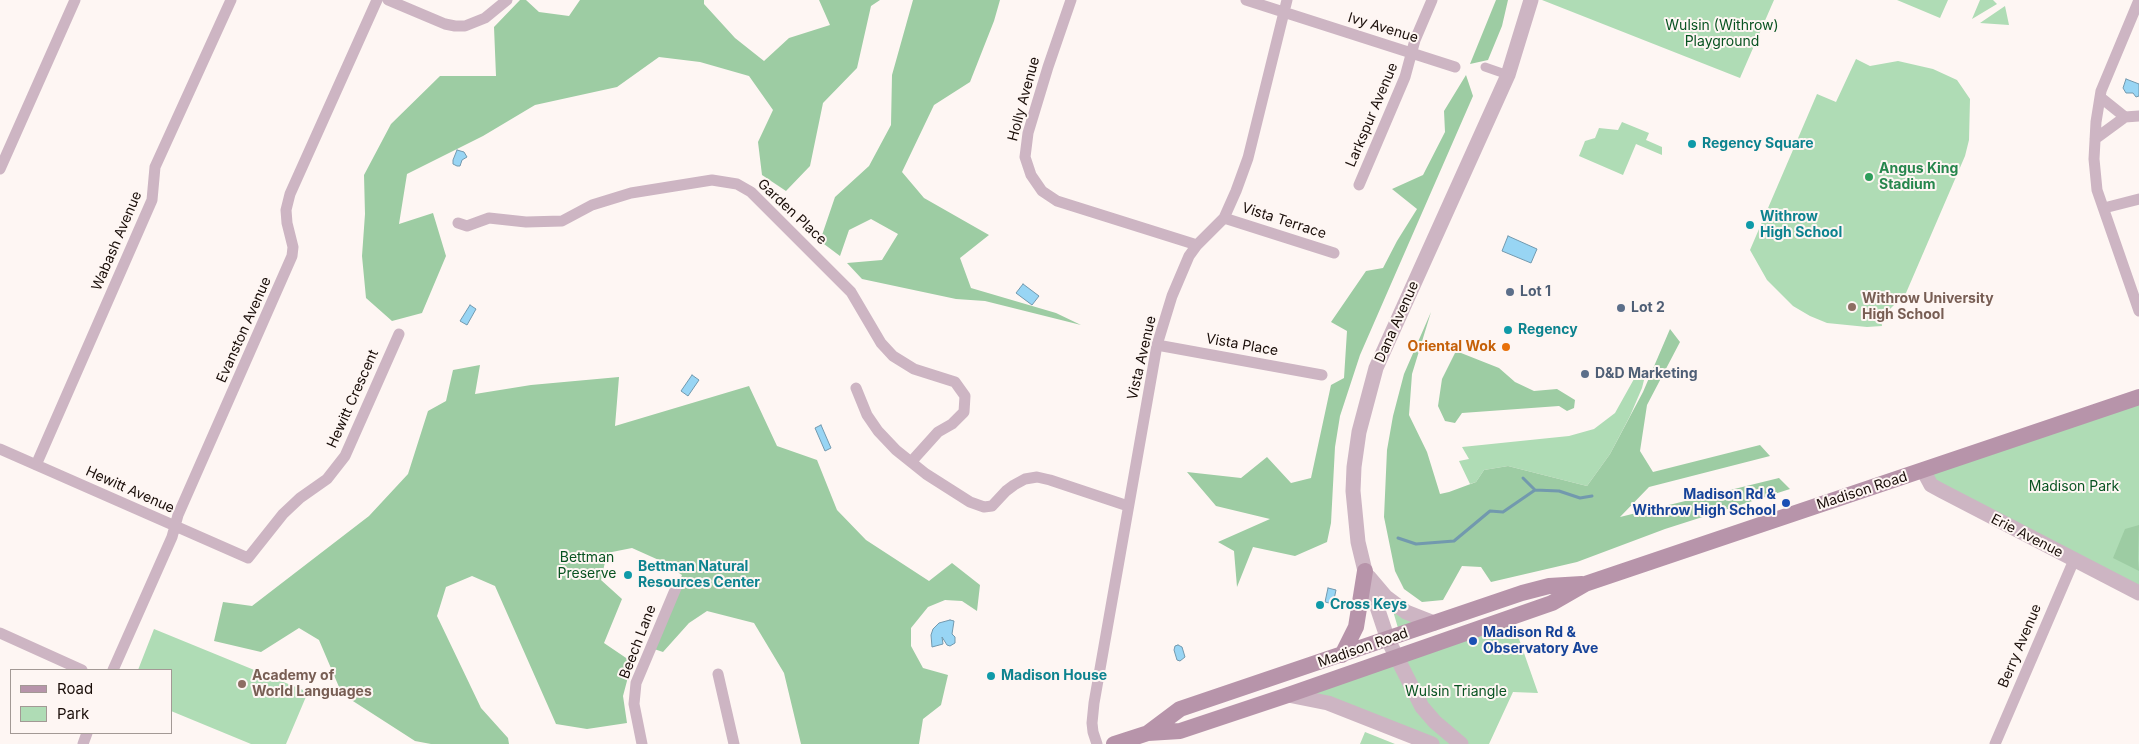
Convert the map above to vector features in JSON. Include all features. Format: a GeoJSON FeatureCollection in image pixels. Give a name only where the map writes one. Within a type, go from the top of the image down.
{"type":"FeatureCollection","features":[{"type":"Feature","properties":{"kind":"main road","name":"Madison Road"},"geometry":{"type":"LineString","coordinates":[[1114,744],[1148,733],[1180,731],[1254,707],[1552,603],[1584,584],[2139,397]]}},
{"type":"Feature","properties":{"kind":"main road"},"geometry":{"type":"LineString","coordinates":[[1342,655],[1356,627],[1365,571]]}},
{"type":"Feature","properties":{"kind":"main road","name":"Madison Road"},"geometry":{"type":"LineString","coordinates":[[1148,733],[1180,709],[1522,593],[1549,586],[1584,584]]}},
{"type":"Feature","properties":{"kind":"main road"},"geometry":{"type":"LineString","coordinates":[[1254,707],[1309,676],[1382,650],[1388,640]]}},
{"type":"Feature","properties":{"kind":"street"},"geometry":{"type":"LineString","coordinates":[[0,169],[75,0]]}},
{"type":"Feature","properties":{"kind":"street","name":"Wabash Avenue"},"geometry":{"type":"LineString","coordinates":[[36,466],[152,200],[155,168],[231,0]]}},
{"type":"Feature","properties":{"kind":"street","name":"Evanston Avenue"},"geometry":{"type":"LineString","coordinates":[[114,669],[292,256],[294,247],[287,223],[286,210],[290,194],[377,0]]}},
{"type":"Feature","properties":{"kind":"street"},"geometry":{"type":"LineString","coordinates":[[388,0],[444,24],[455,26],[465,26],[485,18],[507,0]]}},
{"type":"Feature","properties":{"kind":"street","name":"Holly Avenue"},"geometry":{"type":"LineString","coordinates":[[1071,0],[1028,133],[1025,157],[1031,175],[1042,190],[1057,201],[1197,245]]}},
{"type":"Feature","properties":{"kind":"street","name":"Ivy Avenue"},"geometry":{"type":"LineString","coordinates":[[1246,0],[1455,67]]}},
{"type":"Feature","properties":{"kind":"street","name":"Vista Avenue"},"geometry":{"type":"LineString","coordinates":[[1098,744],[1093,732],[1094,709],[1157,345],[1182,271],[1197,245],[1224,218],[1230,208],[1248,158],[1287,0]]}},
{"type":"Feature","properties":{"kind":"street","name":"Larkspur Avenue"},"geometry":{"type":"LineString","coordinates":[[1359,185],[1405,77],[1415,40],[1432,0]]}},
{"type":"Feature","properties":{"kind":"street","name":"Dana Avenue"},"geometry":{"type":"LineString","coordinates":[[1462,744],[1449,735],[1426,712],[1412,691],[1388,640],[1365,571],[1355,517],[1354,467],[1359,432],[1376,368],[1508,75],[1531,0]]}},
{"type":"Feature","properties":{"kind":"street"},"geometry":{"type":"LineString","coordinates":[[2139,0],[2104,80],[2095,139],[2094,172],[2097,190],[2139,311]]}},
{"type":"Feature","properties":{"kind":"street"},"geometry":{"type":"LineString","coordinates":[[1485,67],[1508,75]]}},
{"type":"Feature","properties":{"kind":"street"},"geometry":{"type":"LineString","coordinates":[[2100,97],[2125,117]]}},
{"type":"Feature","properties":{"kind":"street"},"geometry":{"type":"LineString","coordinates":[[2095,139],[2125,117],[2139,116]]}},
{"type":"Feature","properties":{"kind":"street","name":"Garden Place"},"geometry":{"type":"LineString","coordinates":[[458,223],[467,226],[489,218],[526,222],[562,221],[592,205],[631,193],[712,180],[737,184],[751,192],[851,292],[881,342],[893,356],[914,368],[955,382],[965,396],[964,412],[952,424],[938,432],[911,462]]}},
{"type":"Feature","properties":{"kind":"street"},"geometry":{"type":"LineString","coordinates":[[2104,208],[2139,199]]}},
{"type":"Feature","properties":{"kind":"street","name":"Vista Terrace"},"geometry":{"type":"LineString","coordinates":[[1224,218],[1334,253]]}},
{"type":"Feature","properties":{"kind":"street","name":"Hewitt Crescent"},"geometry":{"type":"LineString","coordinates":[[248,558],[283,514],[300,498],[327,479],[341,462],[399,334]]}},
{"type":"Feature","properties":{"kind":"street","name":"Vista Place"},"geometry":{"type":"LineString","coordinates":[[1157,345],[1322,374]]}},
{"type":"Feature","properties":{"kind":"street"},"geometry":{"type":"LineString","coordinates":[[856,388],[868,415],[878,431],[911,462],[943,486],[970,502],[984,507],[992,506],[1014,485],[1024,479],[1037,478],[1050,480],[1128,506]]}},
{"type":"Feature","properties":{"kind":"street","name":"Hewitt Avenue"},"geometry":{"type":"LineString","coordinates":[[0,449],[248,558]]}},
{"type":"Feature","properties":{"kind":"street","name":"Erie Avenue"},"geometry":{"type":"LineString","coordinates":[[1923,470],[1931,485],[2139,593]]}},
{"type":"Feature","properties":{"kind":"street","name":"Berry Avenue"},"geometry":{"type":"LineString","coordinates":[[1995,744],[2074,560]]}},
{"type":"Feature","properties":{"kind":"street"},"geometry":{"type":"LineString","coordinates":[[1365,571],[1386,597],[1406,612],[1434,623]]}},
{"type":"Feature","properties":{"kind":"street","name":"Beech Lane"},"geometry":{"type":"LineString","coordinates":[[642,744],[634,704],[636,682],[678,583]]}},
{"type":"Feature","properties":{"kind":"street"},"geometry":{"type":"LineString","coordinates":[[0,633],[80,669]]}},
{"type":"Feature","properties":{"kind":"street"},"geometry":{"type":"LineString","coordinates":[[718,674],[734,744]]}},
{"type":"Feature","properties":{"kind":"street"},"geometry":{"type":"LineString","coordinates":[[1288,695],[1328,702],[1432,744]]}},
{"type":"Feature","properties":{"kind":"green space"},"geometry":{"type":"Polygon","coordinates":[[[520,0],[526,0],[539,12],[569,16],[580,0],[704,0],[704,4],[735,38],[764,61],[789,38],[830,25],[819,0],[880,0],[871,6],[857,68],[823,103],[810,166],[786,191],[762,175],[758,142],[773,110],[749,76],[700,62],[659,57],[617,87],[535,105],[483,136],[407,174],[399,224],[433,213],[446,256],[422,313],[392,321],[366,298],[362,256],[365,214],[364,175],[391,124],[440,76],[496,76],[494,27],[520,0]]]}},
{"type":"Feature","properties":{"kind":"green space"},"geometry":{"type":"Polygon","coordinates":[[[913,0],[1000,0],[994,21],[970,82],[934,105],[902,172],[924,198],[989,235],[960,258],[971,288],[1056,313],[1081,325],[985,301],[956,299],[862,279],[847,263],[882,260],[898,234],[871,219],[849,230],[840,256],[820,241],[835,197],[869,166],[891,125],[892,75],[913,0]]]}},
{"type":"Feature","properties":{"kind":"green space"},"geometry":{"type":"Polygon","coordinates":[[[1496,0],[1508,0],[1502,26],[1488,60],[1470,64],[1496,0]]]}},
{"type":"Feature","properties":{"kind":"green space","name":"Wulsin (Withrow) Playground"},"geometry":{"type":"Polygon","coordinates":[[[1542,0],[1774,0],[1740,78],[1542,0]]]}},
{"type":"Feature","properties":{"kind":"green space"},"geometry":{"type":"Polygon","coordinates":[[[1897,0],[1948,0],[1940,18],[1897,0]]]}},
{"type":"Feature","properties":{"kind":"green space"},"geometry":{"type":"Polygon","coordinates":[[[1980,0],[1993,0],[1997,4],[1972,19],[1980,0]]]}},
{"type":"Feature","properties":{"kind":"green space"},"geometry":{"type":"Polygon","coordinates":[[[2005,6],[2009,25],[1980,23],[2005,6]]]}},
{"type":"Feature","properties":{"kind":"green space","name":"Angus King Stadium"},"geometry":{"type":"Polygon","coordinates":[[[1856,59],[1870,66],[1898,61],[1933,69],[1957,80],[1970,99],[1969,140],[1965,156],[1906,293],[1889,310],[1880,312],[1882,326],[1867,327],[1827,323],[1810,316],[1793,306],[1767,280],[1750,250],[1817,94],[1836,102],[1856,59]]]}},
{"type":"Feature","properties":{"kind":"green space"},"geometry":{"type":"Polygon","coordinates":[[[1466,75],[1473,96],[1360,355],[1340,416],[1335,447],[1331,523],[1327,542],[1295,556],[1253,547],[1237,587],[1234,551],[1218,542],[1270,519],[1216,506],[1187,472],[1241,478],[1267,457],[1291,483],[1311,478],[1331,385],[1344,378],[1347,331],[1331,322],[1366,271],[1383,268],[1417,209],[1392,189],[1423,175],[1445,132],[1444,111],[1466,75]]]}},
{"type":"Feature","properties":{"kind":"green space"},"geometry":{"type":"Polygon","coordinates":[[[1622,122],[1649,133],[1646,140],[1662,147],[1662,155],[1636,144],[1623,175],[1579,156],[1585,141],[1595,138],[1599,128],[1618,130],[1622,122]]]}},
{"type":"Feature","properties":{"kind":"green space"},"geometry":{"type":"Polygon","coordinates":[[[1431,312],[1412,374],[1409,415],[1427,452],[1440,494],[1476,482],[1484,470],[1508,466],[1587,486],[1610,454],[1643,392],[1670,329],[1680,342],[1647,405],[1640,451],[1653,472],[1760,445],[1770,456],[1649,487],[1620,517],[1779,478],[1790,489],[1665,529],[1577,562],[1491,582],[1481,567],[1462,566],[1443,600],[1422,602],[1404,589],[1395,571],[1384,517],[1387,450],[1393,416],[1404,374],[1431,312]]]}},
{"type":"Feature","properties":{"kind":"green space"},"geometry":{"type":"Polygon","coordinates":[[[1456,351],[1499,368],[1515,382],[1534,391],[1557,389],[1575,400],[1574,408],[1567,411],[1559,406],[1462,413],[1455,423],[1445,421],[1438,406],[1442,379],[1456,351]]]}},
{"type":"Feature","properties":{"kind":"green space","name":"Bettman Preserve"},"geometry":{"type":"Polygon","coordinates":[[[480,365],[475,394],[531,385],[619,377],[615,426],[749,386],[777,446],[817,460],[837,510],[866,540],[929,581],[952,563],[980,585],[977,611],[962,601],[945,600],[928,607],[911,628],[911,646],[923,668],[948,675],[941,705],[923,719],[919,744],[801,744],[784,673],[754,623],[707,611],[689,623],[663,652],[654,649],[682,575],[661,561],[632,548],[607,553],[601,580],[622,599],[604,643],[632,662],[623,696],[627,723],[587,729],[556,724],[495,586],[472,576],[446,587],[437,616],[481,708],[508,738],[509,744],[431,744],[415,741],[342,694],[319,640],[299,628],[261,652],[214,641],[223,602],[252,606],[369,516],[408,474],[428,411],[446,401],[453,370],[480,365]]]}},
{"type":"Feature","properties":{"kind":"green space"},"geometry":{"type":"Polygon","coordinates":[[[1639,370],[1645,376],[1630,416],[1610,454],[1587,486],[1508,466],[1484,470],[1476,482],[1470,484],[1459,461],[1469,459],[1462,447],[1569,436],[1594,429],[1615,413],[1639,370]]]}},
{"type":"Feature","properties":{"kind":"green space","name":"Madison Park"},"geometry":{"type":"Polygon","coordinates":[[[2139,397],[2139,593],[1942,491],[1923,470],[2139,397]]]}},
{"type":"Feature","properties":{"kind":"green space"},"geometry":{"type":"Polygon","coordinates":[[[2139,525],[2139,571],[2113,558],[2125,529],[2139,525]]]}},
{"type":"Feature","properties":{"kind":"green space"},"geometry":{"type":"Polygon","coordinates":[[[1393,611],[1415,622],[1398,628],[1393,611]]]}},
{"type":"Feature","properties":{"kind":"green space","name":"Wulsin Triangle"},"geometry":{"type":"Polygon","coordinates":[[[1511,616],[1538,693],[1513,692],[1489,744],[1432,744],[1288,695],[1511,616]]]}},
{"type":"Feature","properties":{"kind":"green space"},"geometry":{"type":"Polygon","coordinates":[[[154,629],[308,692],[286,744],[251,744],[172,711],[172,669],[138,669],[154,629]]]}},
{"type":"Feature","properties":{"kind":"green space"},"geometry":{"type":"Polygon","coordinates":[[[1365,732],[1395,744],[1360,744],[1365,732]]]}},
{"type":"Feature","properties":{"kind":"water"},"geometry":{"type":"Polygon","coordinates":[[[2126,79],[2139,84],[2139,96],[2136,97],[2133,93],[2126,93],[2123,88],[2126,79]]]}},
{"type":"Feature","properties":{"kind":"water"},"geometry":{"type":"Polygon","coordinates":[[[457,150],[464,152],[467,157],[462,160],[460,166],[453,164],[457,150]]]}},
{"type":"Feature","properties":{"kind":"water"},"geometry":{"type":"Polygon","coordinates":[[[1508,236],[1537,249],[1531,263],[1502,251],[1508,236]]]}},
{"type":"Feature","properties":{"kind":"water"},"geometry":{"type":"Polygon","coordinates":[[[1023,284],[1039,296],[1032,305],[1016,293],[1023,284]]]}},
{"type":"Feature","properties":{"kind":"water"},"geometry":{"type":"Polygon","coordinates":[[[470,305],[476,309],[467,325],[460,321],[470,305]]]}},
{"type":"Feature","properties":{"kind":"water"},"geometry":{"type":"Polygon","coordinates":[[[692,375],[699,380],[688,396],[681,391],[692,375]]]}},
{"type":"Feature","properties":{"kind":"water"},"geometry":{"type":"Polygon","coordinates":[[[821,425],[831,448],[825,451],[815,428],[821,425]]]}},
{"type":"Feature","properties":{"kind":"water"},"geometry":{"type":"Polygon","coordinates":[[[1328,588],[1336,590],[1333,604],[1325,602],[1328,588]]]}},
{"type":"Feature","properties":{"kind":"water"},"geometry":{"type":"Polygon","coordinates":[[[950,620],[954,621],[952,634],[955,637],[955,643],[950,646],[947,645],[942,637],[943,644],[932,647],[931,635],[933,629],[939,623],[950,620]]]}},
{"type":"Feature","properties":{"kind":"water"},"geometry":{"type":"Polygon","coordinates":[[[1175,646],[1182,647],[1185,657],[1180,661],[1177,660],[1174,650],[1175,646]]]}},
{"type":"Feature","properties":{"kind":"waterway"},"geometry":{"type":"LineString","coordinates":[[1523,478],[1535,490]]}},
{"type":"Feature","properties":{"kind":"waterway"},"geometry":{"type":"LineString","coordinates":[[1398,538],[1416,544],[1454,541],[1490,511],[1503,512],[1535,490],[1559,491],[1580,498],[1592,496]]}},
{"type":"Feature","properties":{"kind":"place","name":"Regency Square"},"geometry":{"type":"Point","coordinates":[1692,144]}},
{"type":"Feature","properties":{"kind":"place","name":"Angus King Stadium"},"geometry":{"type":"Point","coordinates":[1869,177]}},
{"type":"Feature","properties":{"kind":"place","name":"Withrow High School"},"geometry":{"type":"Point","coordinates":[1750,225]}},
{"type":"Feature","properties":{"kind":"place","name":"Lot 1"},"geometry":{"type":"Point","coordinates":[1510,292]}},
{"type":"Feature","properties":{"kind":"place","name":"Withrow University High School"},"geometry":{"type":"Point","coordinates":[1852,307]}},
{"type":"Feature","properties":{"kind":"place","name":"Lot 2"},"geometry":{"type":"Point","coordinates":[1621,308]}},
{"type":"Feature","properties":{"kind":"place","name":"Regency"},"geometry":{"type":"Point","coordinates":[1508,330]}},
{"type":"Feature","properties":{"kind":"place","name":"Oriental Wok"},"geometry":{"type":"Point","coordinates":[1506,347]}},
{"type":"Feature","properties":{"kind":"place","name":"D&D Marketing"},"geometry":{"type":"Point","coordinates":[1585,374]}},
{"type":"Feature","properties":{"kind":"place","name":"Madison Rd & Withrow High School"},"geometry":{"type":"Point","coordinates":[1786,503]}},
{"type":"Feature","properties":{"kind":"place","name":"Bettman Natural Resources Center"},"geometry":{"type":"Point","coordinates":[628,575]}},
{"type":"Feature","properties":{"kind":"place","name":"Cross Keys"},"geometry":{"type":"Point","coordinates":[1320,605]}},
{"type":"Feature","properties":{"kind":"place","name":"Madison Rd & Observatory Ave"},"geometry":{"type":"Point","coordinates":[1473,641]}},
{"type":"Feature","properties":{"kind":"place","name":"Madison House"},"geometry":{"type":"Point","coordinates":[991,676]}},
{"type":"Feature","properties":{"kind":"place","name":"Academy of World Languages"},"geometry":{"type":"Point","coordinates":[242,684]}}]}
